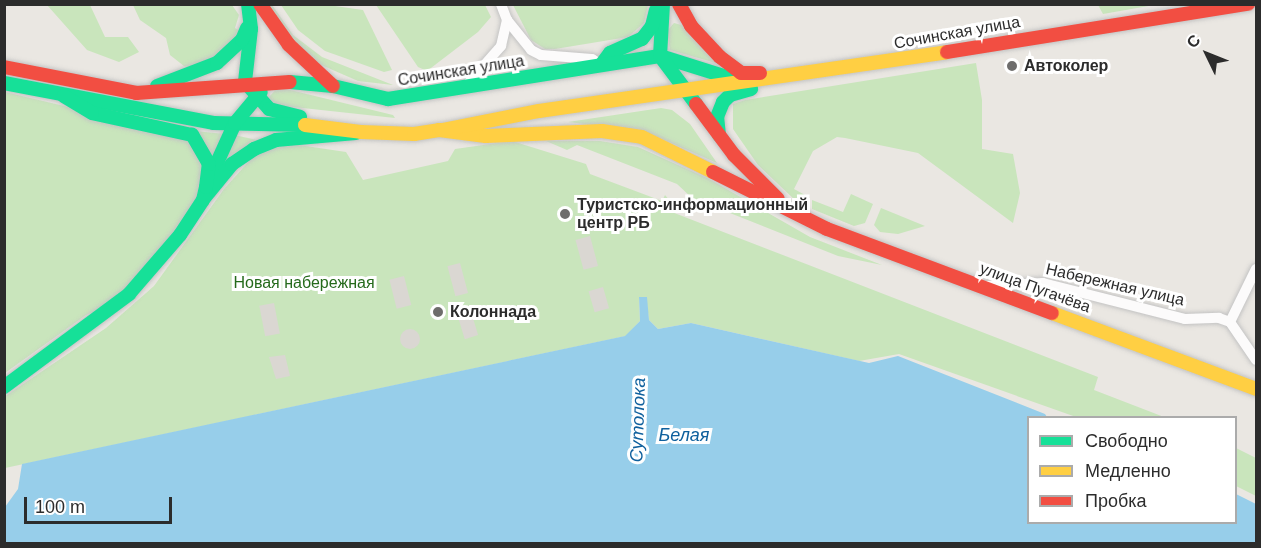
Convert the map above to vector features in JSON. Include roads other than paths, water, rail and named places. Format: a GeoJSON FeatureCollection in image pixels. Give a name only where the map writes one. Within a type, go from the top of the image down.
{"type":"FeatureCollection","features":[{"type":"Feature","properties":{"kind":"main road"},"geometry":{"type":"LineString","coordinates":[[4,387],[129,294],[161,259],[204,193],[248,92],[245,82],[251,29],[246,4]]}},
{"type":"Feature","properties":{"kind":"main road"},"geometry":{"type":"LineString","coordinates":[[136,93],[198,73],[230,53],[247,29],[246,4]]}},
{"type":"Feature","properties":{"kind":"main road"},"geometry":{"type":"LineString","coordinates":[[260,4],[289,45],[333,86]]}},
{"type":"Feature","properties":{"kind":"main road"},"geometry":{"type":"LineString","coordinates":[[601,65],[610,53],[642,39],[652,26],[657,4]]}},
{"type":"Feature","properties":{"kind":"main road"},"geometry":{"type":"LineString","coordinates":[[663,4],[660,56],[749,173],[802,218]]}},
{"type":"Feature","properties":{"kind":"main road"},"geometry":{"type":"LineString","coordinates":[[679,4],[705,42],[741,73],[800,68],[828,71]]}},
{"type":"Feature","properties":{"kind":"main road","name":"Сочинская улица"},"geometry":{"type":"LineString","coordinates":[[4,83],[200,122],[239,117],[361,132],[414,134],[539,111],[828,71],[1079,28],[1248,4]]}},
{"type":"Feature","properties":{"kind":"main road","name":"Сочинская улица"},"geometry":{"type":"LineString","coordinates":[[4,67],[136,93],[245,82],[333,86],[388,99],[463,89],[660,56],[742,82]]}},
{"type":"Feature","properties":{"kind":"main road"},"geometry":{"type":"LineString","coordinates":[[719,135],[717,117],[730,95],[798,82],[828,71]]}},
{"type":"Feature","properties":{"kind":"main road"},"geometry":{"type":"LineString","coordinates":[[245,82],[255,98],[269,109],[316,121],[326,128]]}},
{"type":"Feature","properties":{"kind":"main road"},"geometry":{"type":"LineString","coordinates":[[239,117],[255,98],[274,84]]}},
{"type":"Feature","properties":{"kind":"main road"},"geometry":{"type":"LineString","coordinates":[[269,109],[264,99],[274,84]]}},
{"type":"Feature","properties":{"kind":"main road"},"geometry":{"type":"LineString","coordinates":[[4,89],[32,89]]}},
{"type":"Feature","properties":{"kind":"main road"},"geometry":{"type":"LineString","coordinates":[[64,96],[92,113],[192,135],[206,153],[209,164],[204,193]]}},
{"type":"Feature","properties":{"kind":"main road"},"geometry":{"type":"LineString","coordinates":[[439,130],[486,136],[585,130],[642,137],[802,218]]}},
{"type":"Feature","properties":{"kind":"main road"},"geometry":{"type":"LineString","coordinates":[[204,193],[232,164],[255,149],[276,140],[336,138],[361,132]]}},
{"type":"Feature","properties":{"kind":"main road","name":"улица Пугачёва"},"geometry":{"type":"LineString","coordinates":[[802,218],[1257,388]]}},
{"type":"Feature","properties":{"kind":"street"},"geometry":{"type":"LineString","coordinates":[[501,4],[507,20],[531,50],[542,55],[592,59],[601,65]]}},
{"type":"Feature","properties":{"kind":"street"},"geometry":{"type":"LineString","coordinates":[[463,89],[501,46],[507,20]]}},
{"type":"Feature","properties":{"kind":"street"},"geometry":{"type":"LineString","coordinates":[[1257,269],[1230,322],[1257,360]]}},
{"type":"Feature","properties":{"kind":"street","name":"Набережная улица"},"geometry":{"type":"LineString","coordinates":[[981,286],[1043,283],[1185,319],[1218,318],[1230,322]]}},
{"type":"Feature","properties":{"kind":"water","name":"Белая"},"geometry":{"type":"Polygon","coordinates":[[[639,297],[647,297],[649,320],[658,329],[691,323],[869,363],[898,356],[1045,414],[1046,416],[1027,416],[1027,524],[1237,524],[1237,494],[1256,504],[1256,543],[5,543],[5,507],[18,489],[22,464],[625,336],[640,321],[639,297]]]}},
{"type":"Feature","properties":{"kind":"place","name":"Автоколер"},"geometry":{"type":"Point","coordinates":[1012,66]}},
{"type":"Feature","properties":{"kind":"place","name":"Туристско-информационный центр РБ"},"geometry":{"type":"Point","coordinates":[565,214]}},
{"type":"Feature","properties":{"kind":"place","name":"Колоннада"},"geometry":{"type":"Point","coordinates":[438,312]}},
{"type":"Feature","properties":{"kind":"park label","name":"Новая набережная"},"geometry":{"type":"Point","coordinates":[304,283]}},
{"type":"Feature","properties":{"kind":"water label","name":"Сутолока"},"geometry":{"type":"Point","coordinates":[638,420]}}]}
